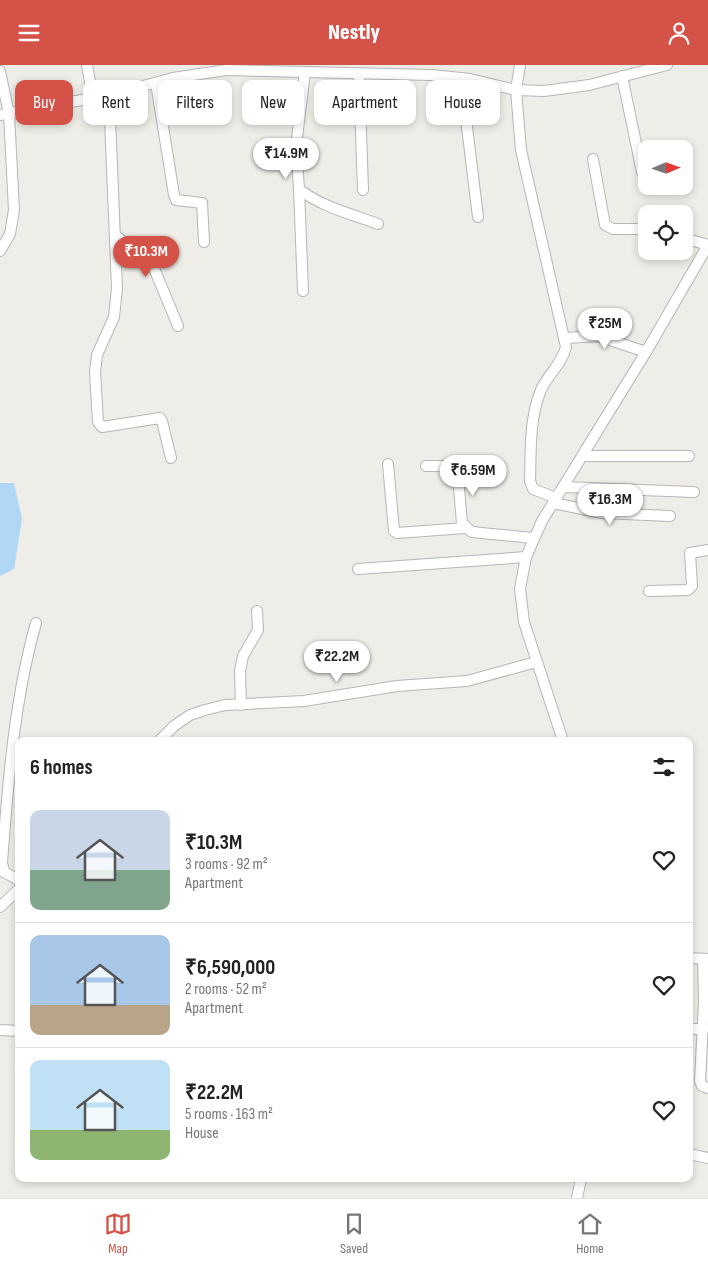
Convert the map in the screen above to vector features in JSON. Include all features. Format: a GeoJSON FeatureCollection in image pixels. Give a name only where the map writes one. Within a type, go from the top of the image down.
{"type":"FeatureCollection","features":[{"type":"Feature","properties":{"kind":"street"},"geometry":{"type":"LineString","coordinates":[[87,65],[90,80]]}},
{"type":"Feature","properties":{"kind":"street"},"geometry":{"type":"LineString","coordinates":[[520,65],[516,90],[524,166],[566,338],[564,358],[541,391],[532,425],[530,486],[537,492],[555,501],[602,513],[670,516]]}},
{"type":"Feature","properties":{"kind":"street"},"geometry":{"type":"LineString","coordinates":[[148,85],[226,70],[359,75],[432,75],[461,78],[516,90],[544,91],[566,90],[667,65]]}},
{"type":"Feature","properties":{"kind":"street"},"geometry":{"type":"LineString","coordinates":[[0,71],[13,223],[6,243],[0,251]]}},
{"type":"Feature","properties":{"kind":"street"},"geometry":{"type":"LineString","coordinates":[[303,291],[296,145],[305,72]]}},
{"type":"Feature","properties":{"kind":"street"},"geometry":{"type":"LineString","coordinates":[[359,75],[363,190]]}},
{"type":"Feature","properties":{"kind":"street"},"geometry":{"type":"LineString","coordinates":[[622,76],[638,153]]}},
{"type":"Feature","properties":{"kind":"street"},"geometry":{"type":"LineString","coordinates":[[461,78],[478,217]]}},
{"type":"Feature","properties":{"kind":"street"},"geometry":{"type":"LineString","coordinates":[[156,83],[174,195],[176,200],[202,203],[204,242]]}},
{"type":"Feature","properties":{"kind":"street"},"geometry":{"type":"LineString","coordinates":[[5,114],[83,100]]}},
{"type":"Feature","properties":{"kind":"street"},"geometry":{"type":"LineString","coordinates":[[110,125],[116,303],[114,317],[100,344],[95,372],[98,422],[102,427],[160,418],[171,458]]}},
{"type":"Feature","properties":{"kind":"street"},"geometry":{"type":"LineString","coordinates":[[593,159],[605,225],[613,229],[638,229]]}},
{"type":"Feature","properties":{"kind":"street"},"geometry":{"type":"LineString","coordinates":[[299,189],[309,197],[378,224]]}},
{"type":"Feature","properties":{"kind":"street"},"geometry":{"type":"LineString","coordinates":[[115,235],[126,244],[146,249],[178,326]]}},
{"type":"Feature","properties":{"kind":"street"},"geometry":{"type":"LineString","coordinates":[[562,737],[524,622],[520,589],[526,557],[533,538],[646,352],[708,245],[693,241]]}},
{"type":"Feature","properties":{"kind":"street"},"geometry":{"type":"LineString","coordinates":[[566,338],[598,336],[646,352]]}},
{"type":"Feature","properties":{"kind":"street"},"geometry":{"type":"LineString","coordinates":[[582,456],[689,457]]}},
{"type":"Feature","properties":{"kind":"street"},"geometry":{"type":"LineString","coordinates":[[388,464],[394,531],[397,533],[465,528]]}},
{"type":"Feature","properties":{"kind":"street"},"geometry":{"type":"LineString","coordinates":[[426,466],[457,466],[462,523],[465,528],[472,532],[533,538]]}},
{"type":"Feature","properties":{"kind":"street"},"geometry":{"type":"LineString","coordinates":[[563,487],[694,492]]}},
{"type":"Feature","properties":{"kind":"street"},"geometry":{"type":"LineString","coordinates":[[649,591],[688,590],[692,586],[690,553],[708,550]]}},
{"type":"Feature","properties":{"kind":"street"},"geometry":{"type":"LineString","coordinates":[[358,569],[526,557]]}},
{"type":"Feature","properties":{"kind":"street"},"geometry":{"type":"LineString","coordinates":[[241,705],[240,671],[242,657],[258,631],[257,611]]}},
{"type":"Feature","properties":{"kind":"street"},"geometry":{"type":"LineString","coordinates":[[15,878],[2,870],[3,857],[15,720],[24,665],[36,623]]}},
{"type":"Feature","properties":{"kind":"street"},"geometry":{"type":"LineString","coordinates":[[163,737],[174,726],[190,715],[205,709],[304,701],[397,686],[467,681],[536,662]]}},
{"type":"Feature","properties":{"kind":"street"},"geometry":{"type":"LineString","coordinates":[[0,907],[15,893]]}},
{"type":"Feature","properties":{"kind":"street"},"geometry":{"type":"LineString","coordinates":[[705,959],[704,1029],[700,1081],[702,1087],[708,1088]]}},
{"type":"Feature","properties":{"kind":"street"},"geometry":{"type":"LineString","coordinates":[[693,1029],[704,1029]]}},
{"type":"Feature","properties":{"kind":"street"},"geometry":{"type":"LineString","coordinates":[[0,1031],[15,1031]]}},
{"type":"Feature","properties":{"kind":"street"},"geometry":{"type":"LineString","coordinates":[[693,1154],[708,1158]]}},
{"type":"Feature","properties":{"kind":"street"},"geometry":{"type":"LineString","coordinates":[[577,1198],[580,1182]]}},
{"type":"Feature","properties":{"kind":"water"},"geometry":{"type":"Polygon","coordinates":[[[0,483],[14,483],[22,519],[14,569],[0,576],[0,483]]]}}]}
